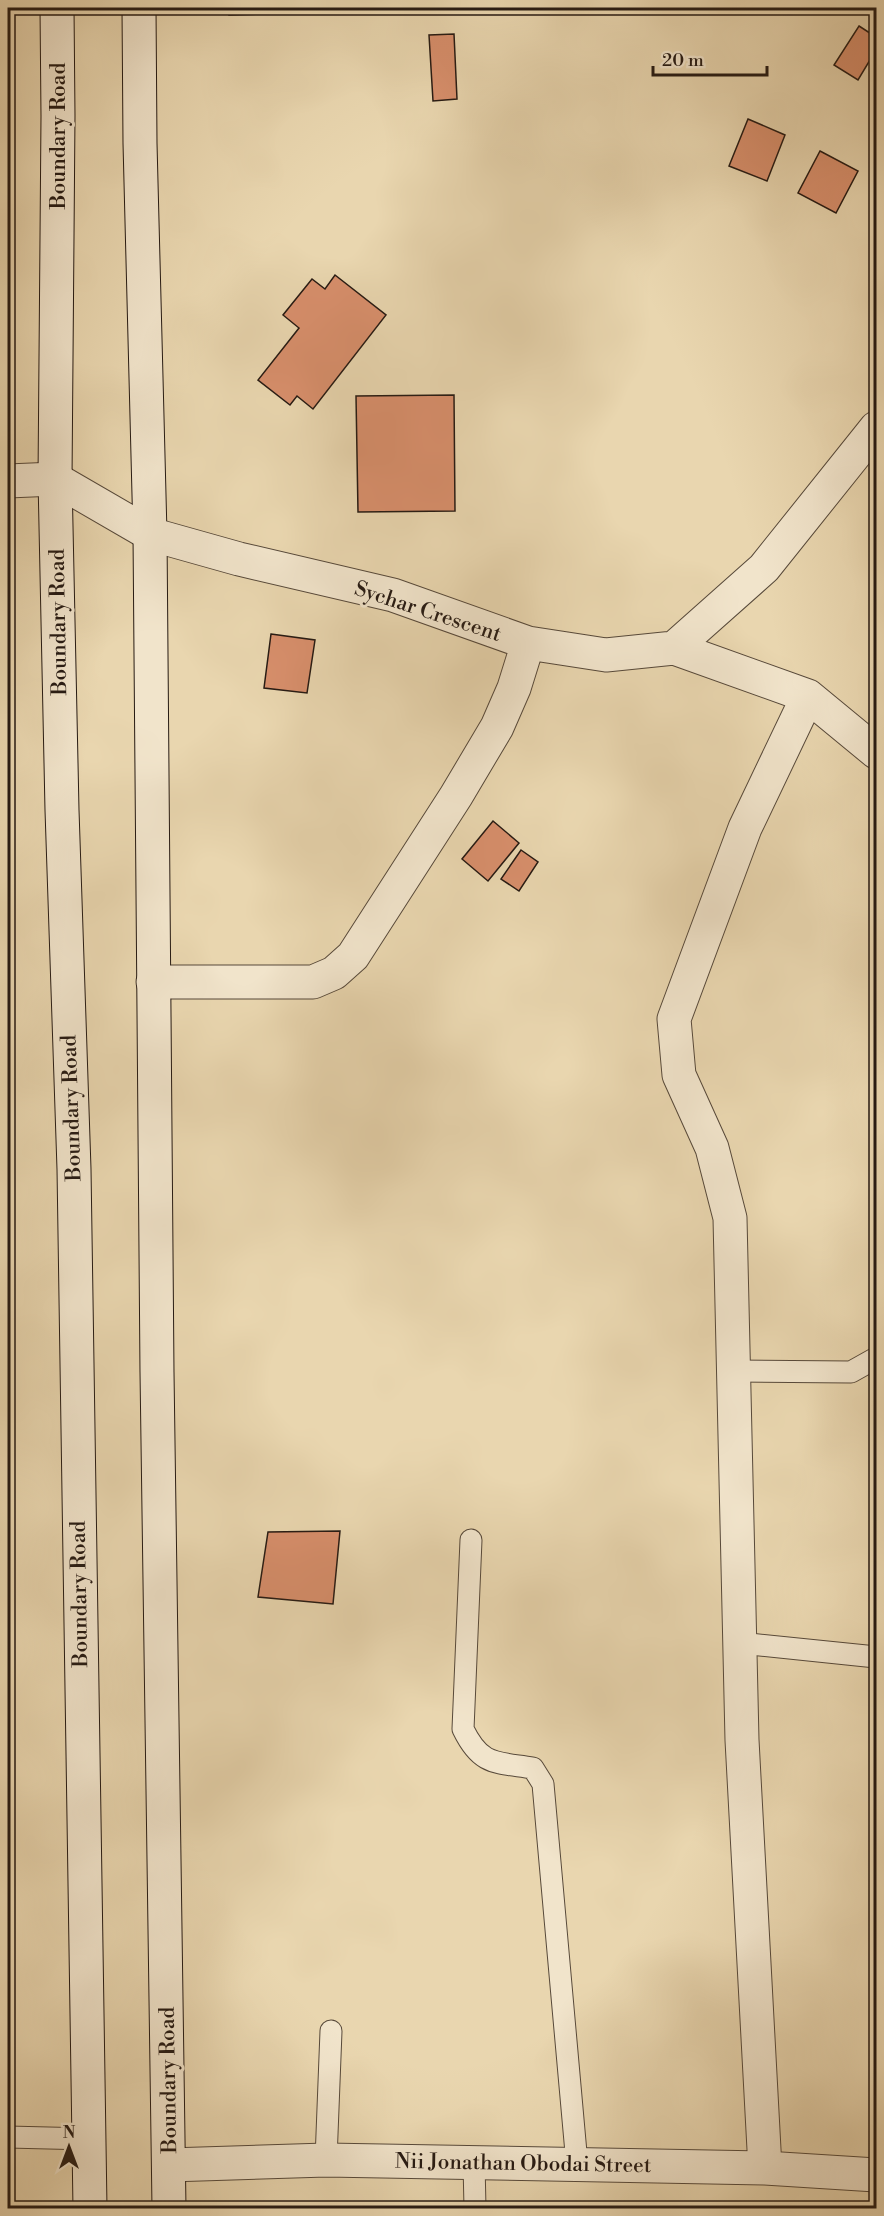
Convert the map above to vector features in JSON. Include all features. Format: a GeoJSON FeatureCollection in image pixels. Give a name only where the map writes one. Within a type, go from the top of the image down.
{"type":"FeatureCollection","features":[{"type":"Feature","properties":{"kind":"main road","name":"Boundary Road"},"geometry":{"type":"LineString","coordinates":[[57,8],[55,479],[62,810],[74,1169],[90,2208]]}},
{"type":"Feature","properties":{"kind":"main road","name":"Boundary Road"},"geometry":{"type":"LineString","coordinates":[[139,8],[140,143],[150,534],[153,982],[169,2208]]}},
{"type":"Feature","properties":{"kind":"main road"},"geometry":{"type":"LineString","coordinates":[[876,428],[764,568],[674,648],[808,696],[876,752]]}},
{"type":"Feature","properties":{"kind":"main road"},"geometry":{"type":"LineString","coordinates":[[8,482],[55,479]]}},
{"type":"Feature","properties":{"kind":"main road","name":"Sychar Crescent"},"geometry":{"type":"LineString","coordinates":[[55,479],[150,534],[239,559],[393,595],[528,643],[606,655],[674,648]]}},
{"type":"Feature","properties":{"kind":"main road"},"geometry":{"type":"LineString","coordinates":[[153,982],[312,982],[334,973],[353,956],[456,796],[497,727],[514,688],[528,643]]}},
{"type":"Feature","properties":{"kind":"main road"},"geometry":{"type":"LineString","coordinates":[[765,2168],[742,1740],[730,1218],[712,1148],[679,1075],[674,1019],[745,828],[808,696]]}},
{"type":"Feature","properties":{"kind":"main road","name":"Nii Jonathan Obodai Street"},"geometry":{"type":"LineString","coordinates":[[169,2165],[326,2160],[765,2168],[876,2175]]}},
{"type":"Feature","properties":{"kind":"lane"},"geometry":{"type":"LineString","coordinates":[[734,1371],[851,1372],[876,1358]]}},
{"type":"Feature","properties":{"kind":"lane"},"geometry":{"type":"LineString","coordinates":[[471,1540],[463,1729],[478,1754],[495,1762],[532,1768],[543,1784],[577,2164]]}},
{"type":"Feature","properties":{"kind":"lane"},"geometry":{"type":"LineString","coordinates":[[740,1643],[876,1657]]}},
{"type":"Feature","properties":{"kind":"lane"},"geometry":{"type":"LineString","coordinates":[[326,2160],[332,2031]]}},
{"type":"Feature","properties":{"kind":"lane"},"geometry":{"type":"LineString","coordinates":[[8,2137],[89,2139]]}},
{"type":"Feature","properties":{"kind":"lane"},"geometry":{"type":"LineString","coordinates":[[474,2163],[476,2208]]}},
{"type":"Feature","properties":{"kind":"building"},"geometry":{"type":"Polygon","coordinates":[[[229,8],[262,8],[262,14],[229,15],[229,8]]]}},
{"type":"Feature","properties":{"kind":"building"},"geometry":{"type":"Polygon","coordinates":[[[859,26],[876,37],[876,50],[858,80],[834,65],[859,26]]]}},
{"type":"Feature","properties":{"kind":"building"},"geometry":{"type":"Polygon","coordinates":[[[454,34],[457,99],[433,101],[429,35],[454,34]]]}},
{"type":"Feature","properties":{"kind":"building"},"geometry":{"type":"Polygon","coordinates":[[[748,119],[785,135],[767,181],[729,166],[748,119]]]}},
{"type":"Feature","properties":{"kind":"building"},"geometry":{"type":"Polygon","coordinates":[[[820,151],[858,171],[836,213],[798,193],[820,151]]]}},
{"type":"Feature","properties":{"kind":"building"},"geometry":{"type":"Polygon","coordinates":[[[335,275],[386,315],[313,409],[297,396],[290,405],[258,380],[299,328],[283,315],[312,279],[325,289],[335,275]]]}},
{"type":"Feature","properties":{"kind":"building"},"geometry":{"type":"Polygon","coordinates":[[[454,395],[455,511],[358,512],[356,396],[454,395]]]}},
{"type":"Feature","properties":{"kind":"building"},"geometry":{"type":"Polygon","coordinates":[[[271,634],[315,640],[307,693],[264,688],[271,634]]]}},
{"type":"Feature","properties":{"kind":"building"},"geometry":{"type":"Polygon","coordinates":[[[493,821],[519,843],[488,881],[462,859],[493,821]]]}},
{"type":"Feature","properties":{"kind":"building"},"geometry":{"type":"Polygon","coordinates":[[[521,850],[538,862],[519,891],[501,879],[521,850]]]}},
{"type":"Feature","properties":{"kind":"building"},"geometry":{"type":"Polygon","coordinates":[[[340,1531],[333,1604],[258,1597],[268,1532],[340,1531]]]}},
{"type":"Feature","properties":{"kind":"building"},"geometry":{"type":"Polygon","coordinates":[[[9,1600],[10,1691],[8,1691],[9,1600]]]}}]}
